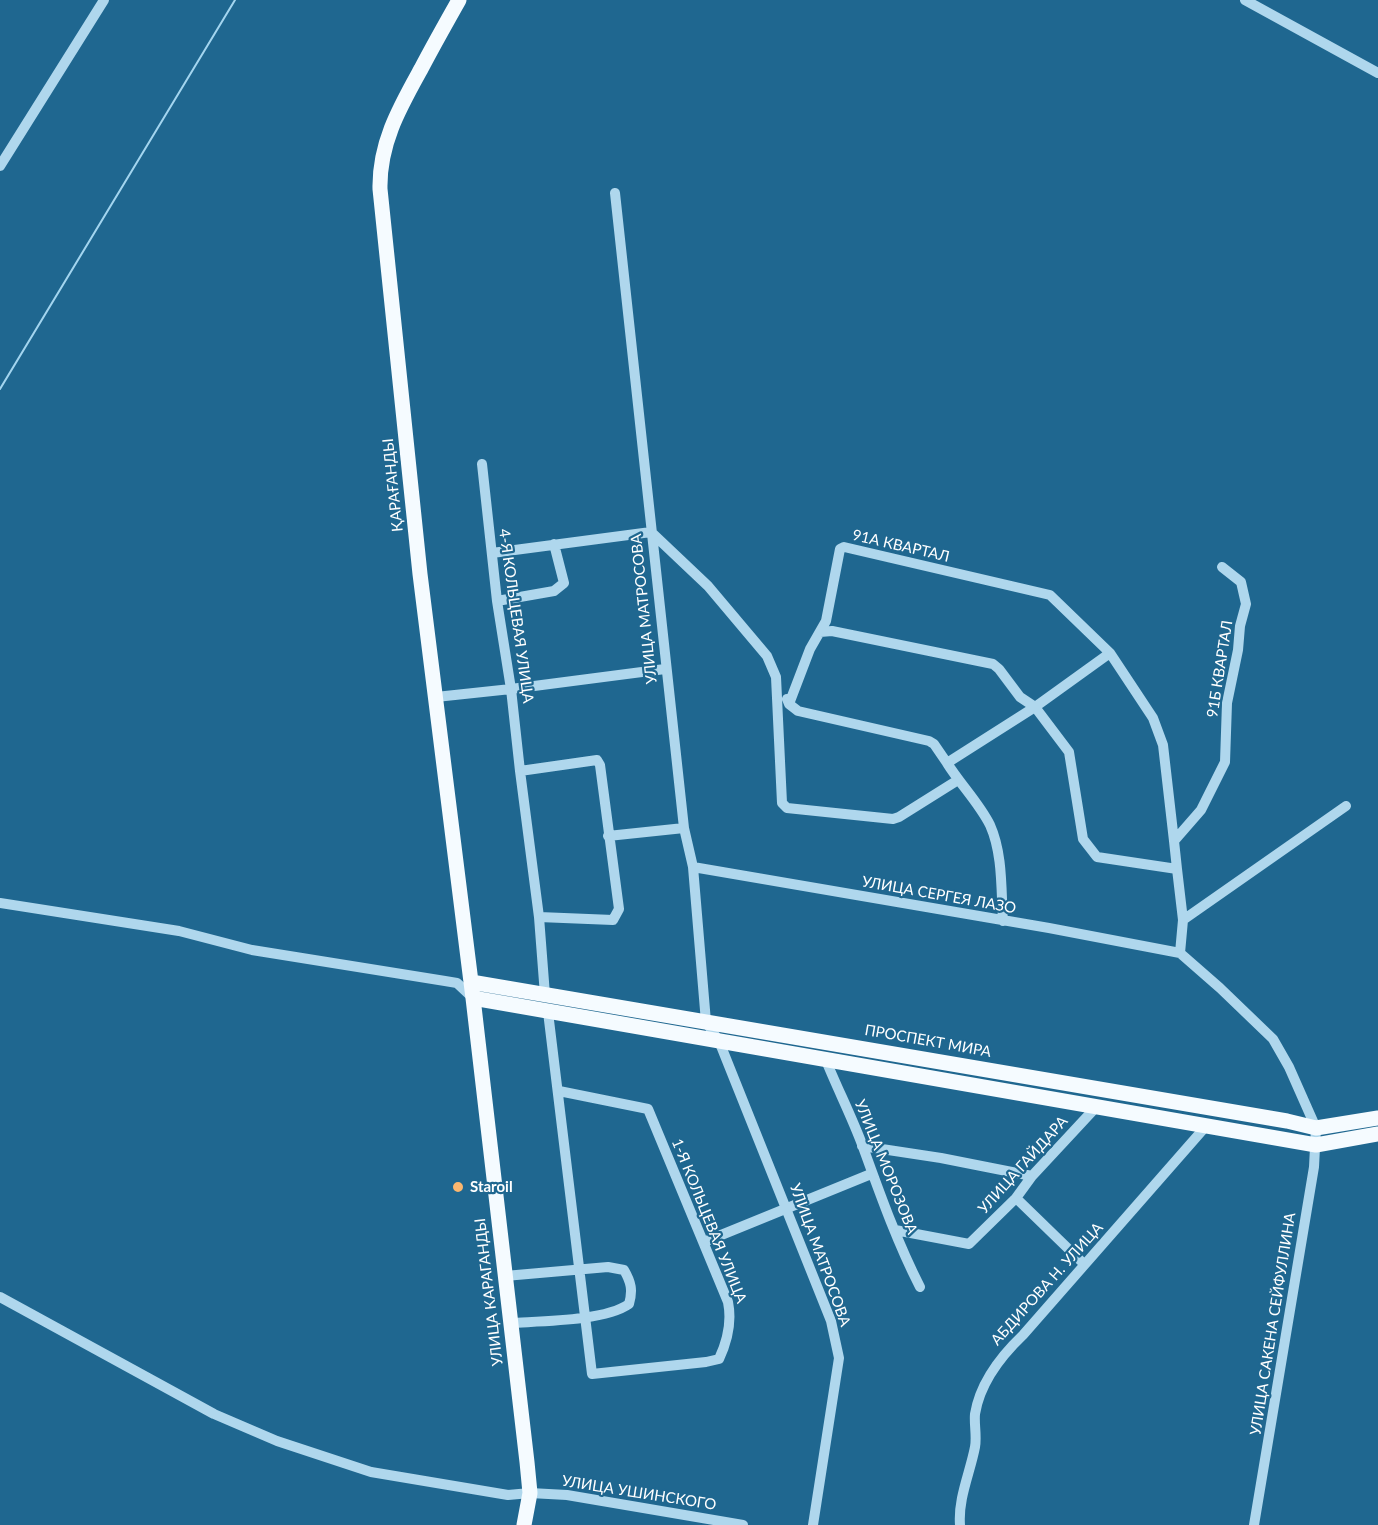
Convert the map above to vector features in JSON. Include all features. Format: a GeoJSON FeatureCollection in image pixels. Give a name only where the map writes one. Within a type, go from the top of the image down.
{"type":"FeatureCollection","features":[{"type":"Feature","properties":{"kind":"main road","name":"ҚАРАҒАНДЫ"},"geometry":{"type":"LineString","coordinates":[[459,0],[396,113],[383,151],[380,172],[400,388],[436,697],[464,983]]}},
{"type":"Feature","properties":{"kind":"main road","name":"ПРОСПЕКТ МИРА"},"geometry":{"type":"LineString","coordinates":[[464,983],[706,1022],[1287,1121],[1316,1128],[1378,1119]]}},
{"type":"Feature","properties":{"kind":"main road","name":"УЛИЦА КАРАГАНДЫ"},"geometry":{"type":"LineString","coordinates":[[464,983],[473,998],[530,1493],[524,1525]]}},
{"type":"Feature","properties":{"kind":"main road"},"geometry":{"type":"LineString","coordinates":[[473,998],[1316,1144],[1378,1134]]}},
{"type":"Feature","properties":{"kind":"street"},"geometry":{"type":"LineString","coordinates":[[0,166],[104,0]]}},
{"type":"Feature","properties":{"kind":"street"},"geometry":{"type":"LineString","coordinates":[[1245,0],[1378,73]]}},
{"type":"Feature","properties":{"kind":"street","name":"УЛИЦА МАТРОСОВА"},"geometry":{"type":"LineString","coordinates":[[615,193],[665,669],[684,828],[693,867],[706,1022],[719,1041],[788,1208],[831,1321],[839,1358],[813,1525]]}},
{"type":"Feature","properties":{"kind":"street","name":"4-Я КОЛЬЦЕВАЯ УЛИЦА"},"geometry":{"type":"LineString","coordinates":[[482,464],[497,601],[512,690],[519,771],[539,918],[545,995]]}},
{"type":"Feature","properties":{"kind":"street"},"geometry":{"type":"LineString","coordinates":[[492,553],[651,532],[708,586],[742,624],[767,656],[789,704],[798,711],[934,744],[957,780],[986,817],[995,838],[1000,864],[1003,921]]}},
{"type":"Feature","properties":{"kind":"street"},"geometry":{"type":"LineString","coordinates":[[497,601],[554,591],[564,584],[554,544]]}},
{"type":"Feature","properties":{"kind":"street","name":"91А КВАРТАЛ"},"geometry":{"type":"LineString","coordinates":[[820,632],[831,605],[840,549],[844,547],[1050,595],[1110,653]]}},
{"type":"Feature","properties":{"kind":"street","name":"91Б КВАРТАЛ"},"geometry":{"type":"LineString","coordinates":[[1174,841],[1201,810],[1225,762],[1227,704],[1246,603],[1241,582],[1222,567]]}},
{"type":"Feature","properties":{"kind":"street"},"geometry":{"type":"LineString","coordinates":[[789,704],[805,662],[820,632],[832,631],[993,664],[1020,697],[1035,707],[1069,752],[1083,839],[1097,857],[1177,868]]}},
{"type":"Feature","properties":{"kind":"street"},"geometry":{"type":"LineString","coordinates":[[947,763],[1035,707],[1110,653],[1153,718],[1163,745],[1183,920],[1179,953],[1220,988],[1273,1040],[1289,1067],[1316,1128]]}},
{"type":"Feature","properties":{"kind":"street"},"geometry":{"type":"LineString","coordinates":[[436,697],[512,690],[665,669]]}},
{"type":"Feature","properties":{"kind":"street"},"geometry":{"type":"LineString","coordinates":[[776,677],[782,803],[787,807],[893,819],[957,780]]}},
{"type":"Feature","properties":{"kind":"street"},"geometry":{"type":"LineString","coordinates":[[519,771],[597,760],[600,765],[619,909],[613,920],[539,918]]}},
{"type":"Feature","properties":{"kind":"street"},"geometry":{"type":"LineString","coordinates":[[1183,920],[1346,806]]}},
{"type":"Feature","properties":{"kind":"street"},"geometry":{"type":"LineString","coordinates":[[608,836],[684,828]]}},
{"type":"Feature","properties":{"kind":"street","name":"УЛИЦА СЕРГЕЯ ЛАЗО"},"geometry":{"type":"LineString","coordinates":[[693,867],[1179,953]]}},
{"type":"Feature","properties":{"kind":"street"},"geometry":{"type":"LineString","coordinates":[[0,903],[179,931],[252,950],[464,983]]}},
{"type":"Feature","properties":{"kind":"street","name":"1-Я КОЛЬЦЕВАЯ УЛИЦА"},"geometry":{"type":"LineString","coordinates":[[548,1012],[592,1374],[718,1359],[725,1346],[731,1318],[728,1302],[648,1109],[559,1091]]}},
{"type":"Feature","properties":{"kind":"street","name":"УЛИЦА МОРОЗОВА"},"geometry":{"type":"LineString","coordinates":[[825,1058],[907,1261],[920,1287]]}},
{"type":"Feature","properties":{"kind":"street","name":"УЛИЦА ГАЙДАРА"},"geometry":{"type":"LineString","coordinates":[[895,1230],[969,1244],[1016,1198],[1032,1176],[1098,1105]]}},
{"type":"Feature","properties":{"kind":"street","name":"АБДИРОВА Н. УЛИЦА"},"geometry":{"type":"LineString","coordinates":[[960,1525],[960,1505],[975,1445],[975,1415],[995,1366],[1207,1125]]}},
{"type":"Feature","properties":{"kind":"street","name":"УЛИЦА САКЕНА СЕЙФУЛЛИНА"},"geometry":{"type":"LineString","coordinates":[[1254,1525],[1316,1144],[1316,1128]]}},
{"type":"Feature","properties":{"kind":"street"},"geometry":{"type":"LineString","coordinates":[[862,1146],[941,1158],[1032,1176]]}},
{"type":"Feature","properties":{"kind":"street"},"geometry":{"type":"LineString","coordinates":[[704,1242],[872,1174]]}},
{"type":"Feature","properties":{"kind":"street"},"geometry":{"type":"LineString","coordinates":[[1016,1198],[1084,1264]]}},
{"type":"Feature","properties":{"kind":"street"},"geometry":{"type":"LineString","coordinates":[[505,1276],[608,1267],[624,1270],[631,1281],[632,1294],[629,1304],[620,1311],[586,1317],[511,1323]]}},
{"type":"Feature","properties":{"kind":"street","name":"УЛИЦА УШИНСКОГО"},"geometry":{"type":"LineString","coordinates":[[0,1297],[214,1414],[278,1440],[371,1472],[507,1495],[530,1493],[567,1495],[743,1525]]}},
{"type":"Feature","properties":{"kind":"waterway"},"geometry":{"type":"LineString","coordinates":[[0,389],[235,0]]}},
{"type":"Feature","properties":{"kind":"place","name":"Staroil"},"geometry":{"type":"Point","coordinates":[458,1187]}}]}
